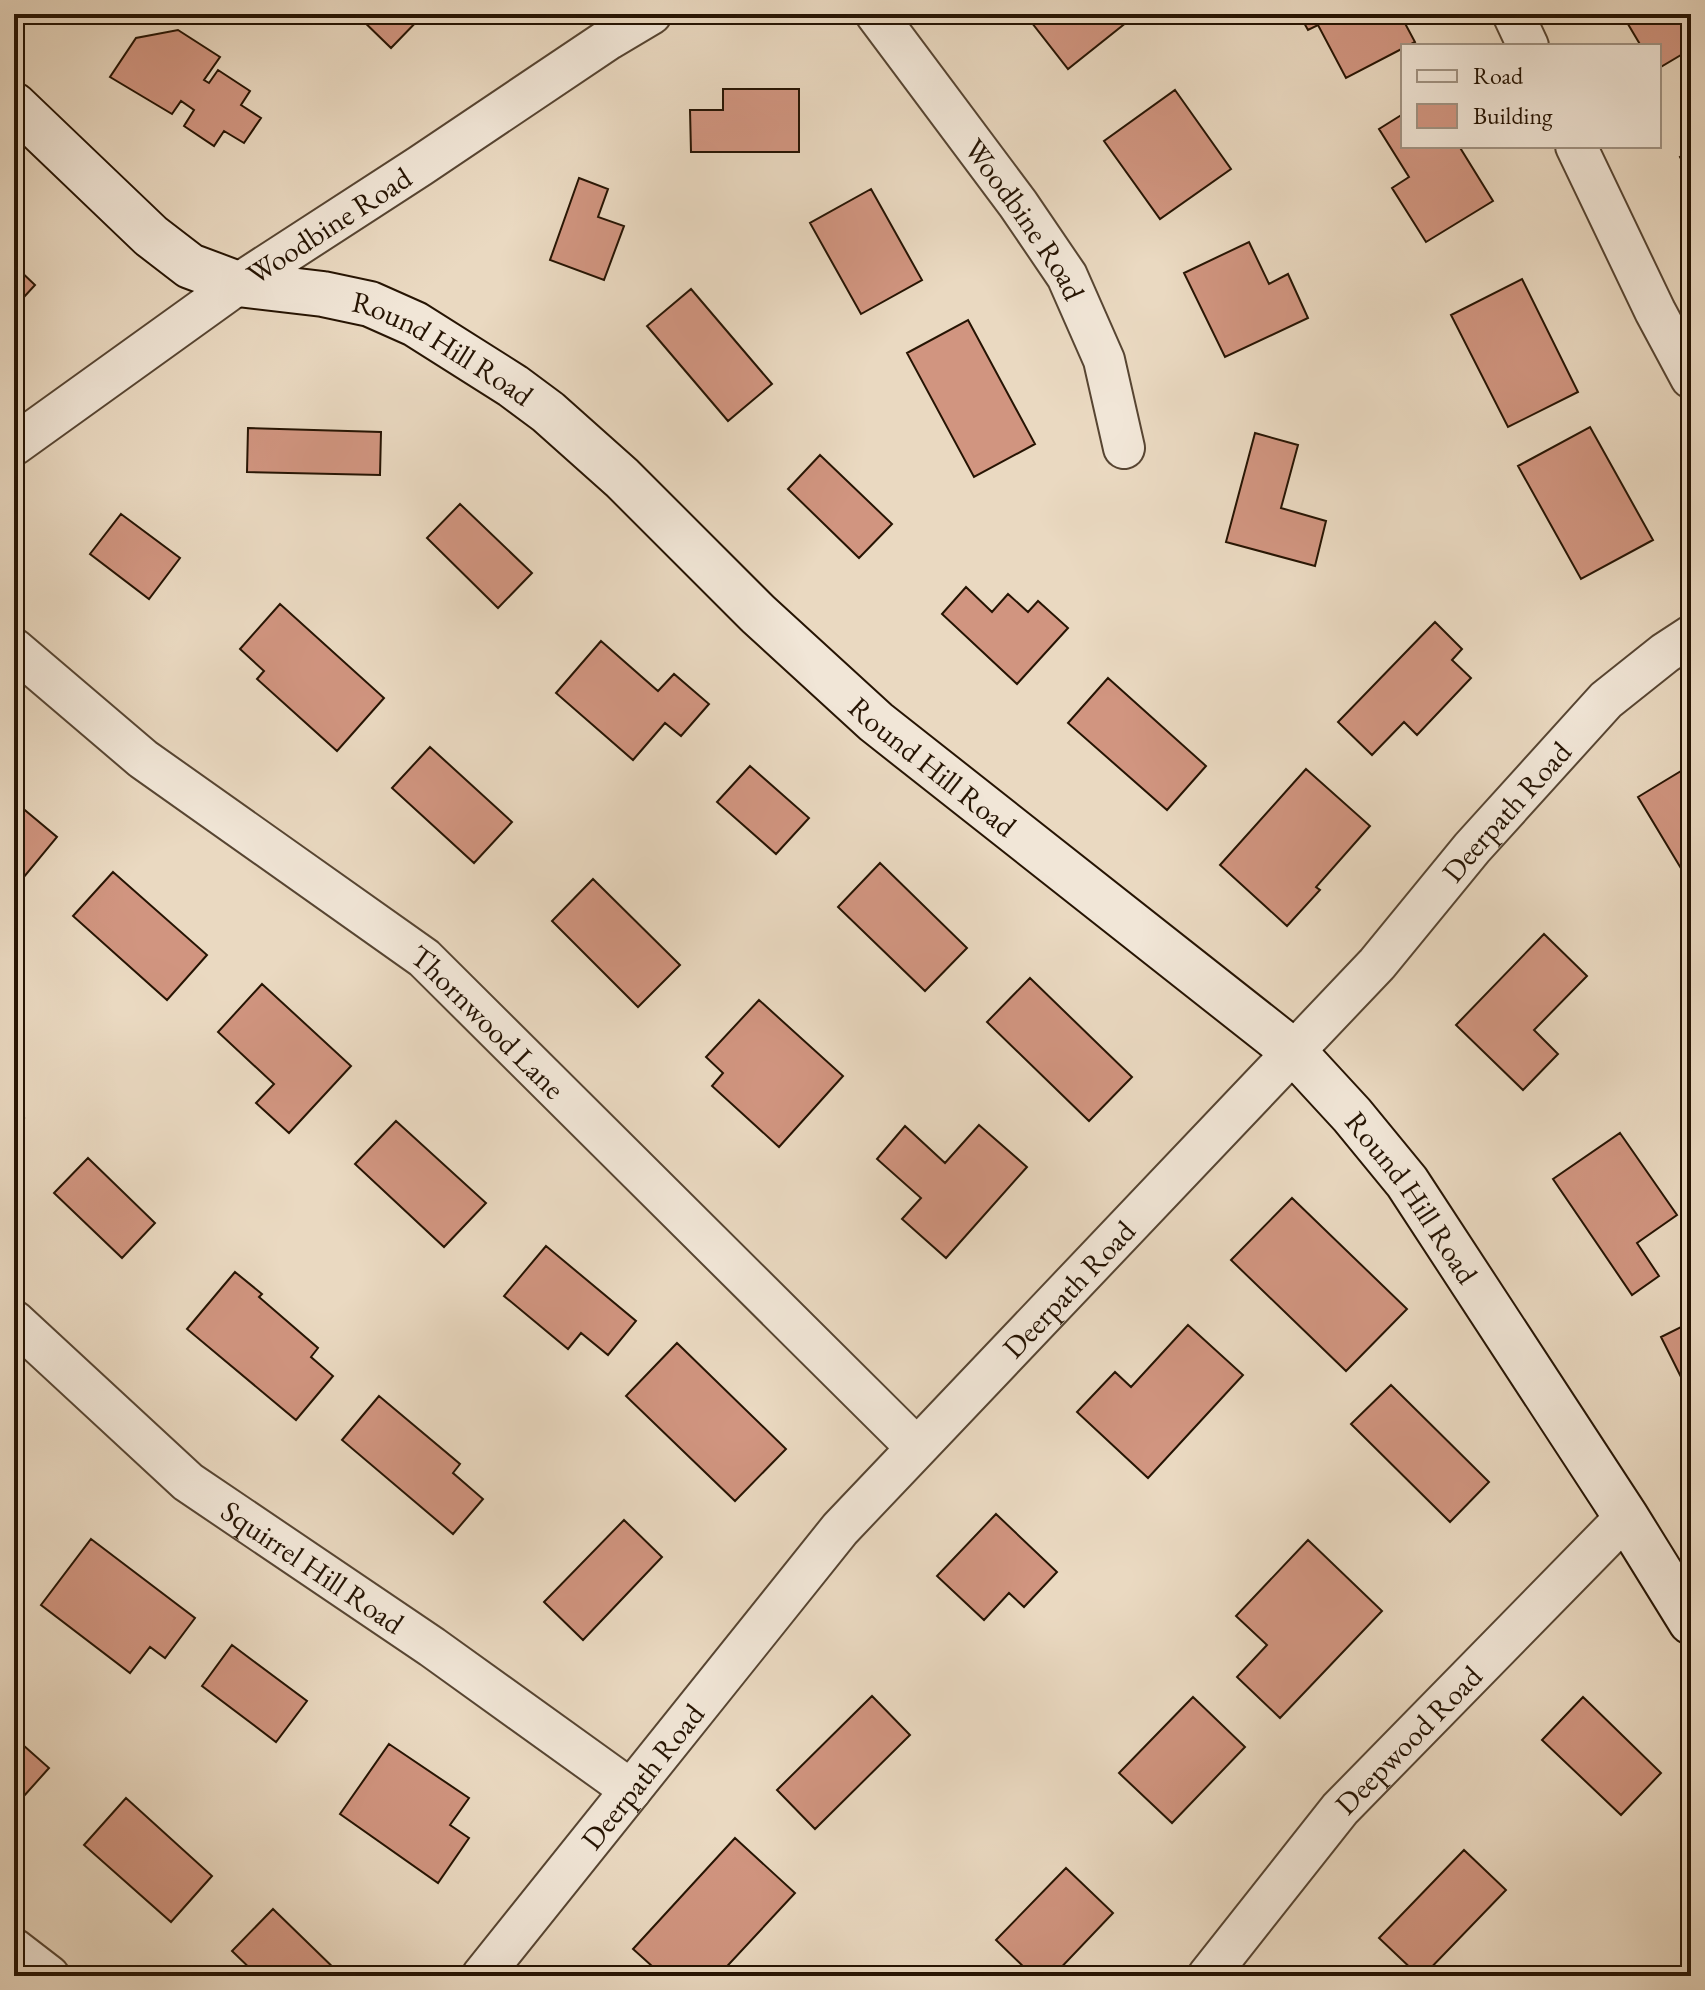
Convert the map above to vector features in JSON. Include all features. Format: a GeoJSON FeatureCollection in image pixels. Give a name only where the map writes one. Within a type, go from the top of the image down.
{"type":"FeatureCollection","features":[{"type":"Feature","properties":{"kind":"street","name":"Woodbine Road"},"geometry":{"type":"LineString","coordinates":[[14,445],[238,284],[651,14]]}},
{"type":"Feature","properties":{"kind":"street","name":"Woodbine Road"},"geometry":{"type":"LineString","coordinates":[[876,14],[1018,204],[1067,276],[1104,360],[1124,448]]}},
{"type":"Feature","properties":{"kind":"street"},"geometry":{"type":"LineString","coordinates":[[1513,14],[1527,44]]}},
{"type":"Feature","properties":{"kind":"street","name":"Round Hill Road"},"geometry":{"type":"LineString","coordinates":[[14,105],[151,236],[190,266],[238,284],[323,294],[370,304],[415,324],[513,386],[548,412],[612,469],[758,614],[876,722],[1293,1051],[1352,1115],[1407,1182],[1691,1622]]}},
{"type":"Feature","properties":{"kind":"street"},"geometry":{"type":"LineString","coordinates":[[1577,148],[1655,311],[1691,378]]}},
{"type":"Feature","properties":{"kind":"street","name":"Deerpath Road"},"geometry":{"type":"LineString","coordinates":[[482,1976],[840,1529],[1377,964],[1472,848],[1606,700],[1691,636]]}},
{"type":"Feature","properties":{"kind":"street","name":"Thornwood Lane"},"geometry":{"type":"LineString","coordinates":[[14,649],[143,759],[424,958],[916,1447]]}},
{"type":"Feature","properties":{"kind":"street","name":"Squirrel Hill Road"},"geometry":{"type":"LineString","coordinates":[[14,1321],[188,1482],[432,1647],[631,1790]]}},
{"type":"Feature","properties":{"kind":"street","name":"Deepwood Road"},"geometry":{"type":"LineString","coordinates":[[1208,1976],[1340,1809],[1626,1517]]}},
{"type":"Feature","properties":{"kind":"street"},"geometry":{"type":"LineString","coordinates":[[14,1949],[49,1976]]}},
{"type":"Feature","properties":{"kind":"building"},"geometry":{"type":"Polygon","coordinates":[[[356,14],[424,14],[391,48],[356,14]]]}},
{"type":"Feature","properties":{"kind":"building"},"geometry":{"type":"Polygon","coordinates":[[[1025,14],[1137,14],[1068,69],[1025,14]]]}},
{"type":"Feature","properties":{"kind":"building"},"geometry":{"type":"Polygon","coordinates":[[[1299,14],[1400,14],[1415,42],[1401,44],[1401,49],[1346,78],[1318,25],[1308,30],[1299,14]]]}},
{"type":"Feature","properties":{"kind":"building"},"geometry":{"type":"Polygon","coordinates":[[[1622,14],[1691,14],[1691,49],[1661,67],[1661,44],[1640,44],[1622,14]]]}},
{"type":"Feature","properties":{"kind":"building"},"geometry":{"type":"Polygon","coordinates":[[[178,30],[220,57],[204,80],[209,83],[218,70],[250,91],[241,105],[261,118],[244,143],[224,131],[214,146],[184,126],[194,110],[181,101],[172,114],[110,77],[136,38],[178,30]]]}},
{"type":"Feature","properties":{"kind":"building"},"geometry":{"type":"Polygon","coordinates":[[[723,89],[799,89],[799,152],[691,152],[690,110],[723,110],[723,89]]]}},
{"type":"Feature","properties":{"kind":"building"},"geometry":{"type":"Polygon","coordinates":[[[1175,90],[1231,169],[1160,219],[1104,141],[1175,90]]]}},
{"type":"Feature","properties":{"kind":"building"},"geometry":{"type":"Polygon","coordinates":[[[1401,115],[1401,148],[1460,148],[1493,201],[1426,242],[1392,188],[1409,177],[1379,129],[1401,115]]]}},
{"type":"Feature","properties":{"kind":"building"},"geometry":{"type":"Polygon","coordinates":[[[1691,151],[1691,178],[1680,157],[1691,151]]]}},
{"type":"Feature","properties":{"kind":"building"},"geometry":{"type":"Polygon","coordinates":[[[579,178],[608,189],[598,217],[624,226],[604,280],[550,260],[579,178]]]}},
{"type":"Feature","properties":{"kind":"building"},"geometry":{"type":"Polygon","coordinates":[[[871,189],[922,280],[861,314],[810,223],[871,189]]]}},
{"type":"Feature","properties":{"kind":"building"},"geometry":{"type":"Polygon","coordinates":[[[1249,242],[1269,284],[1288,274],[1308,318],[1225,357],[1184,273],[1249,242]]]}},
{"type":"Feature","properties":{"kind":"building"},"geometry":{"type":"Polygon","coordinates":[[[14,265],[35,285],[14,308],[14,265]]]}},
{"type":"Feature","properties":{"kind":"building"},"geometry":{"type":"Polygon","coordinates":[[[1522,279],[1578,392],[1508,427],[1451,315],[1522,279]]]}},
{"type":"Feature","properties":{"kind":"building"},"geometry":{"type":"Polygon","coordinates":[[[691,289],[772,384],[728,421],[647,326],[691,289]]]}},
{"type":"Feature","properties":{"kind":"building"},"geometry":{"type":"Polygon","coordinates":[[[968,320],[1035,444],[974,477],[907,353],[968,320]]]}},
{"type":"Feature","properties":{"kind":"building"},"geometry":{"type":"Polygon","coordinates":[[[1590,427],[1653,540],[1581,579],[1518,466],[1590,427]]]}},
{"type":"Feature","properties":{"kind":"building"},"geometry":{"type":"Polygon","coordinates":[[[248,428],[381,432],[380,475],[247,472],[248,428]]]}},
{"type":"Feature","properties":{"kind":"building"},"geometry":{"type":"Polygon","coordinates":[[[1255,433],[1298,445],[1281,508],[1326,521],[1315,566],[1226,542],[1255,433]]]}},
{"type":"Feature","properties":{"kind":"building"},"geometry":{"type":"Polygon","coordinates":[[[820,455],[892,524],[859,558],[788,489],[820,455]]]}},
{"type":"Feature","properties":{"kind":"building"},"geometry":{"type":"Polygon","coordinates":[[[460,504],[532,573],[498,608],[427,538],[460,504]]]}},
{"type":"Feature","properties":{"kind":"building"},"geometry":{"type":"Polygon","coordinates":[[[121,514],[180,558],[149,599],[90,554],[121,514]]]}},
{"type":"Feature","properties":{"kind":"building"},"geometry":{"type":"Polygon","coordinates":[[[966,587],[992,612],[1008,594],[1028,612],[1038,601],[1068,628],[1017,684],[942,614],[966,587]]]}},
{"type":"Feature","properties":{"kind":"building"},"geometry":{"type":"Polygon","coordinates":[[[280,604],[384,698],[337,751],[257,679],[264,671],[240,649],[280,604]]]}},
{"type":"Feature","properties":{"kind":"building"},"geometry":{"type":"Polygon","coordinates":[[[1435,622],[1462,649],[1452,660],[1471,678],[1417,735],[1404,722],[1372,755],[1338,722],[1435,622]]]}},
{"type":"Feature","properties":{"kind":"building"},"geometry":{"type":"Polygon","coordinates":[[[601,641],[658,691],[674,674],[709,704],[681,736],[665,723],[633,760],[556,693],[601,641]]]}},
{"type":"Feature","properties":{"kind":"building"},"geometry":{"type":"Polygon","coordinates":[[[1108,678],[1206,766],[1167,810],[1068,723],[1108,678]]]}},
{"type":"Feature","properties":{"kind":"building"},"geometry":{"type":"Polygon","coordinates":[[[430,747],[512,822],[474,863],[392,788],[430,747]]]}},
{"type":"Feature","properties":{"kind":"building"},"geometry":{"type":"Polygon","coordinates":[[[1691,765],[1691,872],[1685,875],[1638,797],[1691,765]]]}},
{"type":"Feature","properties":{"kind":"building"},"geometry":{"type":"Polygon","coordinates":[[[750,766],[809,818],[776,854],[717,802],[750,766]]]}},
{"type":"Feature","properties":{"kind":"building"},"geometry":{"type":"Polygon","coordinates":[[[1306,769],[1370,826],[1316,887],[1320,890],[1287,926],[1220,865],[1306,769]]]}},
{"type":"Feature","properties":{"kind":"building"},"geometry":{"type":"Polygon","coordinates":[[[14,801],[57,837],[14,889],[14,801]]]}},
{"type":"Feature","properties":{"kind":"building"},"geometry":{"type":"Polygon","coordinates":[[[880,863],[967,948],[925,991],[838,907],[880,863]]]}},
{"type":"Feature","properties":{"kind":"building"},"geometry":{"type":"Polygon","coordinates":[[[113,872],[207,955],[167,1000],[73,916],[113,872]]]}},
{"type":"Feature","properties":{"kind":"building"},"geometry":{"type":"Polygon","coordinates":[[[593,879],[680,965],[638,1007],[552,921],[593,879]]]}},
{"type":"Feature","properties":{"kind":"building"},"geometry":{"type":"Polygon","coordinates":[[[1544,934],[1587,976],[1534,1030],[1558,1054],[1523,1090],[1456,1025],[1544,934]]]}},
{"type":"Feature","properties":{"kind":"building"},"geometry":{"type":"Polygon","coordinates":[[[1030,978],[1132,1077],[1089,1121],[987,1022],[1030,978]]]}},
{"type":"Feature","properties":{"kind":"building"},"geometry":{"type":"Polygon","coordinates":[[[262,984],[351,1066],[289,1133],[256,1103],[274,1084],[218,1032],[262,984]]]}},
{"type":"Feature","properties":{"kind":"building"},"geometry":{"type":"Polygon","coordinates":[[[759,1000],[843,1076],[779,1147],[712,1086],[723,1073],[706,1057],[759,1000]]]}},
{"type":"Feature","properties":{"kind":"building"},"geometry":{"type":"Polygon","coordinates":[[[14,1108],[24,1118],[14,1129],[14,1108]]]}},
{"type":"Feature","properties":{"kind":"building"},"geometry":{"type":"Polygon","coordinates":[[[396,1121],[486,1203],[444,1247],[355,1164],[396,1121]]]}},
{"type":"Feature","properties":{"kind":"building"},"geometry":{"type":"Polygon","coordinates":[[[979,1125],[1027,1167],[946,1258],[902,1219],[921,1198],[877,1159],[905,1126],[945,1163],[979,1125]]]}},
{"type":"Feature","properties":{"kind":"building"},"geometry":{"type":"Polygon","coordinates":[[[1620,1133],[1677,1215],[1637,1243],[1659,1276],[1632,1295],[1553,1179],[1620,1133]]]}},
{"type":"Feature","properties":{"kind":"building"},"geometry":{"type":"Polygon","coordinates":[[[88,1158],[155,1223],[122,1258],[54,1193],[88,1158]]]}},
{"type":"Feature","properties":{"kind":"building"},"geometry":{"type":"Polygon","coordinates":[[[1292,1198],[1407,1309],[1346,1371],[1231,1260],[1292,1198]]]}},
{"type":"Feature","properties":{"kind":"building"},"geometry":{"type":"Polygon","coordinates":[[[546,1246],[636,1321],[608,1355],[581,1333],[568,1349],[504,1296],[546,1246]]]}},
{"type":"Feature","properties":{"kind":"building"},"geometry":{"type":"Polygon","coordinates":[[[235,1272],[318,1348],[311,1357],[333,1376],[296,1420],[187,1329],[235,1272]]]}},
{"type":"Feature","properties":{"kind":"building"},"geometry":{"type":"Polygon","coordinates":[[[1691,1322],[1691,1397],[1661,1337],[1691,1322]]]}},
{"type":"Feature","properties":{"kind":"building"},"geometry":{"type":"Polygon","coordinates":[[[1188,1325],[1243,1375],[1148,1478],[1077,1412],[1115,1372],[1131,1387],[1188,1325]]]}},
{"type":"Feature","properties":{"kind":"building"},"geometry":{"type":"Polygon","coordinates":[[[677,1343],[786,1449],[735,1501],[626,1396],[677,1343]]]}},
{"type":"Feature","properties":{"kind":"building"},"geometry":{"type":"Polygon","coordinates":[[[1391,1385],[1489,1482],[1450,1522],[1351,1424],[1391,1385]]]}},
{"type":"Feature","properties":{"kind":"building"},"geometry":{"type":"Polygon","coordinates":[[[379,1396],[460,1464],[453,1473],[483,1499],[453,1534],[342,1440],[379,1396]]]}},
{"type":"Feature","properties":{"kind":"building"},"geometry":{"type":"Polygon","coordinates":[[[996,1514],[1057,1572],[1024,1607],[1009,1593],[984,1620],[937,1576],[996,1514]]]}},
{"type":"Feature","properties":{"kind":"building"},"geometry":{"type":"Polygon","coordinates":[[[624,1520],[662,1557],[583,1640],[544,1602],[624,1520]]]}},
{"type":"Feature","properties":{"kind":"building"},"geometry":{"type":"Polygon","coordinates":[[[91,1539],[195,1618],[165,1658],[150,1647],[130,1673],[41,1605],[91,1539]]]}},
{"type":"Feature","properties":{"kind":"building"},"geometry":{"type":"Polygon","coordinates":[[[1308,1540],[1382,1611],[1280,1718],[1237,1677],[1267,1645],[1236,1616],[1308,1540]]]}},
{"type":"Feature","properties":{"kind":"building"},"geometry":{"type":"Polygon","coordinates":[[[232,1645],[307,1701],[276,1742],[202,1686],[232,1645]]]}},
{"type":"Feature","properties":{"kind":"building"},"geometry":{"type":"Polygon","coordinates":[[[872,1696],[910,1735],[815,1829],[777,1790],[872,1696]]]}},
{"type":"Feature","properties":{"kind":"building"},"geometry":{"type":"Polygon","coordinates":[[[1193,1697],[1245,1747],[1172,1823],[1119,1773],[1193,1697]]]}},
{"type":"Feature","properties":{"kind":"building"},"geometry":{"type":"Polygon","coordinates":[[[1583,1697],[1661,1773],[1621,1815],[1542,1740],[1583,1697]]]}},
{"type":"Feature","properties":{"kind":"building"},"geometry":{"type":"Polygon","coordinates":[[[14,1737],[49,1768],[15,1806],[14,1805],[14,1737]]]}},
{"type":"Feature","properties":{"kind":"building"},"geometry":{"type":"Polygon","coordinates":[[[389,1744],[469,1798],[450,1825],[469,1838],[438,1883],[340,1814],[389,1744]]]}},
{"type":"Feature","properties":{"kind":"building"},"geometry":{"type":"Polygon","coordinates":[[[126,1798],[212,1876],[171,1922],[84,1845],[126,1798]]]}},
{"type":"Feature","properties":{"kind":"building"},"geometry":{"type":"Polygon","coordinates":[[[735,1838],[795,1893],[718,1976],[663,1976],[633,1949],[735,1838]]]}},
{"type":"Feature","properties":{"kind":"building"},"geometry":{"type":"Polygon","coordinates":[[[1464,1850],[1506,1890],[1423,1976],[1419,1976],[1379,1938],[1464,1850]]]}},
{"type":"Feature","properties":{"kind":"building"},"geometry":{"type":"Polygon","coordinates":[[[1066,1868],[1113,1913],[1053,1976],[1033,1976],[996,1940],[1066,1868]]]}},
{"type":"Feature","properties":{"kind":"building"},"geometry":{"type":"Polygon","coordinates":[[[273,1909],[342,1976],[258,1976],[232,1951],[273,1909]]]}}]}
